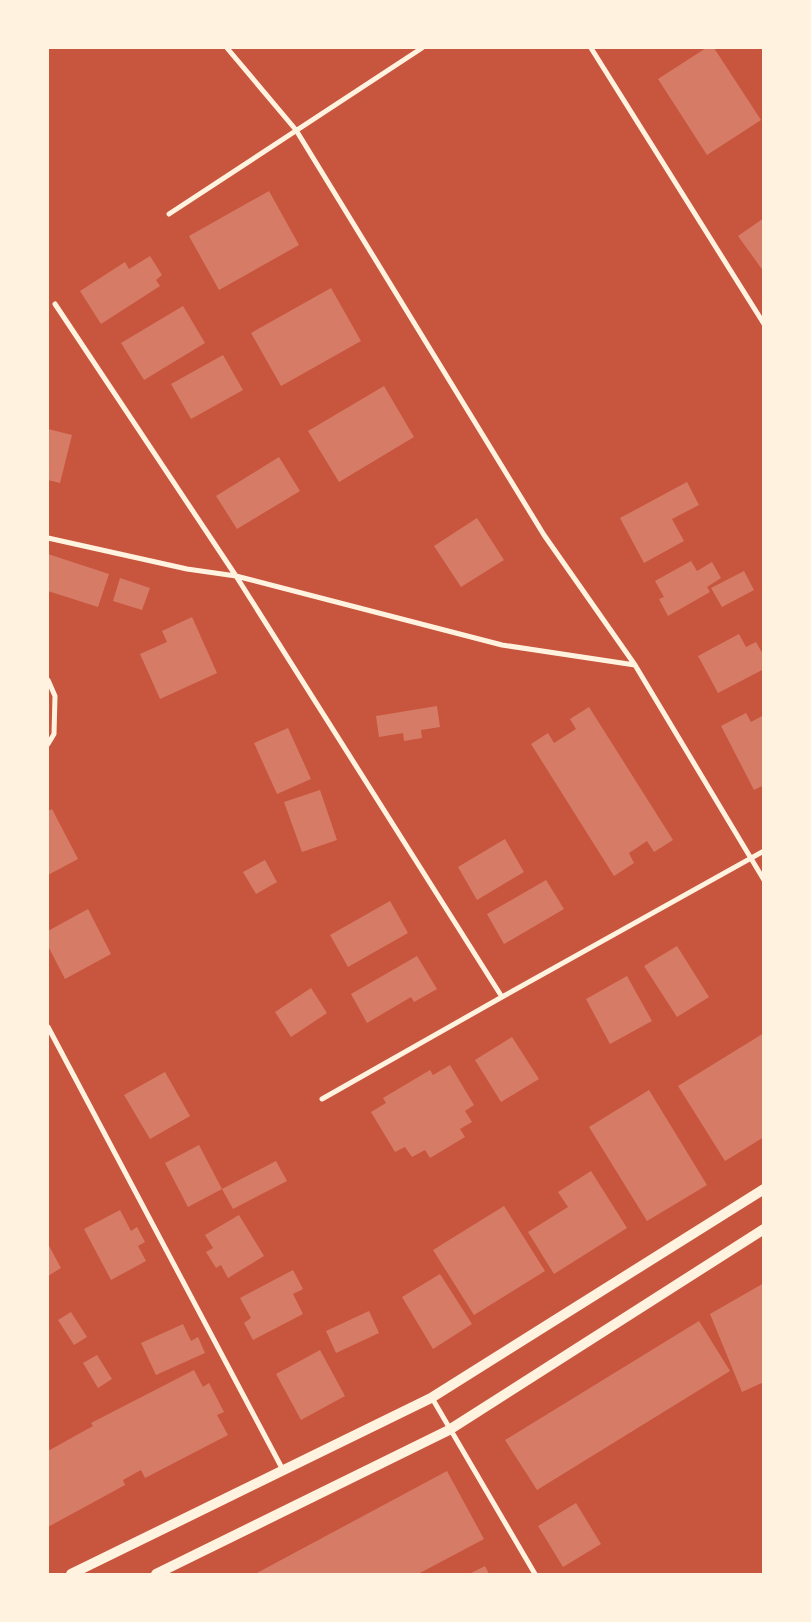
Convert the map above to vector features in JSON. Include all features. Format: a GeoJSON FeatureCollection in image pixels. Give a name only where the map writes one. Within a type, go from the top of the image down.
{"type":"FeatureCollection","features":[{"type":"Feature","properties":{"kind":"main road"},"geometry":{"type":"LineString","coordinates":[[71,1574],[431,1398],[764,1189]]}},
{"type":"Feature","properties":{"kind":"main road"},"geometry":{"type":"LineString","coordinates":[[156,1574],[449,1430],[764,1229]]}},
{"type":"Feature","properties":{"kind":"street"},"geometry":{"type":"LineString","coordinates":[[227,48],[296,130],[544,535],[635,665],[764,880]]}},
{"type":"Feature","properties":{"kind":"street"},"geometry":{"type":"LineString","coordinates":[[169,214],[422,48]]}},
{"type":"Feature","properties":{"kind":"street"},"geometry":{"type":"LineString","coordinates":[[591,48],[764,324]]}},
{"type":"Feature","properties":{"kind":"street"},"geometry":{"type":"LineString","coordinates":[[55,304],[236,576],[502,997]]}},
{"type":"Feature","properties":{"kind":"street"},"geometry":{"type":"LineString","coordinates":[[48,538],[187,569],[236,576],[502,645],[635,665]]}},
{"type":"Feature","properties":{"kind":"street"},"geometry":{"type":"LineString","coordinates":[[48,680],[55,696],[54,734],[48,744]]}},
{"type":"Feature","properties":{"kind":"street"},"geometry":{"type":"LineString","coordinates":[[322,1099],[764,851]]}},
{"type":"Feature","properties":{"kind":"street"},"geometry":{"type":"LineString","coordinates":[[48,1027],[283,1470]]}},
{"type":"Feature","properties":{"kind":"street"},"geometry":{"type":"LineString","coordinates":[[431,1398],[535,1574]]}},
{"type":"Feature","properties":{"kind":"building"},"geometry":{"type":"Polygon","coordinates":[[[706,48],[714,48],[761,120],[707,155],[658,79],[706,48]]]}},
{"type":"Feature","properties":{"kind":"building"},"geometry":{"type":"Polygon","coordinates":[[[269,191],[299,245],[219,290],[189,236],[269,191]]]}},
{"type":"Feature","properties":{"kind":"building"},"geometry":{"type":"Polygon","coordinates":[[[764,218],[764,272],[738,236],[764,218]]]}},
{"type":"Feature","properties":{"kind":"building"},"geometry":{"type":"Polygon","coordinates":[[[150,256],[162,275],[156,280],[160,286],[101,324],[80,291],[125,262],[129,269],[150,256]]]}},
{"type":"Feature","properties":{"kind":"building"},"geometry":{"type":"Polygon","coordinates":[[[331,288],[361,341],[281,386],[251,333],[331,288]]]}},
{"type":"Feature","properties":{"kind":"building"},"geometry":{"type":"Polygon","coordinates":[[[183,306],[205,343],[144,380],[121,343],[183,306]]]}},
{"type":"Feature","properties":{"kind":"building"},"geometry":{"type":"Polygon","coordinates":[[[223,355],[243,390],[191,419],[171,384],[223,355]]]}},
{"type":"Feature","properties":{"kind":"building"},"geometry":{"type":"Polygon","coordinates":[[[384,386],[414,437],[339,482],[308,431],[384,386]]]}},
{"type":"Feature","properties":{"kind":"building"},"geometry":{"type":"Polygon","coordinates":[[[48,429],[72,435],[60,483],[48,480],[48,429]]]}},
{"type":"Feature","properties":{"kind":"building"},"geometry":{"type":"Polygon","coordinates":[[[279,457],[300,491],[237,529],[216,496],[279,457]]]}},
{"type":"Feature","properties":{"kind":"building"},"geometry":{"type":"Polygon","coordinates":[[[687,482],[699,505],[672,519],[684,541],[644,563],[620,518],[687,482]]]}},
{"type":"Feature","properties":{"kind":"building"},"geometry":{"type":"Polygon","coordinates":[[[477,518],[504,560],[461,587],[434,546],[477,518]]]}},
{"type":"Feature","properties":{"kind":"building"},"geometry":{"type":"Polygon","coordinates":[[[48,554],[109,574],[98,607],[48,591],[48,554]]]}},
{"type":"Feature","properties":{"kind":"building"},"geometry":{"type":"Polygon","coordinates":[[[691,561],[697,571],[712,562],[721,578],[707,587],[710,592],[668,616],[659,599],[664,597],[655,581],[691,561]]]}},
{"type":"Feature","properties":{"kind":"building"},"geometry":{"type":"Polygon","coordinates":[[[744,571],[754,590],[722,607],[711,588],[744,571]]]}},
{"type":"Feature","properties":{"kind":"building"},"geometry":{"type":"Polygon","coordinates":[[[120,578],[150,588],[142,610],[113,601],[120,578]]]}},
{"type":"Feature","properties":{"kind":"building"},"geometry":{"type":"Polygon","coordinates":[[[192,617],[217,673],[160,699],[140,654],[167,642],[162,631],[192,617]]]}},
{"type":"Feature","properties":{"kind":"building"},"geometry":{"type":"Polygon","coordinates":[[[739,634],[746,647],[756,642],[764,656],[764,669],[718,693],[698,656],[739,634]]]}},
{"type":"Feature","properties":{"kind":"building"},"geometry":{"type":"Polygon","coordinates":[[[437,706],[440,727],[421,730],[422,738],[404,741],[403,733],[379,737],[376,716],[437,706]]]}},
{"type":"Feature","properties":{"kind":"building"},"geometry":{"type":"Polygon","coordinates":[[[589,707],[673,840],[654,852],[647,841],[629,853],[634,863],[614,876],[531,744],[548,733],[554,743],[576,729],[570,719],[589,707]]]}},
{"type":"Feature","properties":{"kind":"building"},"geometry":{"type":"Polygon","coordinates":[[[746,713],[751,722],[764,715],[764,785],[754,790],[721,726],[746,713]]]}},
{"type":"Feature","properties":{"kind":"building"},"geometry":{"type":"Polygon","coordinates":[[[288,728],[311,779],[277,794],[254,743],[288,728]]]}},
{"type":"Feature","properties":{"kind":"building"},"geometry":{"type":"Polygon","coordinates":[[[320,790],[337,840],[302,852],[284,802],[320,790]]]}},
{"type":"Feature","properties":{"kind":"building"},"geometry":{"type":"Polygon","coordinates":[[[52,809],[78,859],[48,875],[48,811],[52,809]]]}},
{"type":"Feature","properties":{"kind":"building"},"geometry":{"type":"Polygon","coordinates":[[[505,839],[524,872],[477,900],[458,867],[505,839]]]}},
{"type":"Feature","properties":{"kind":"building"},"geometry":{"type":"Polygon","coordinates":[[[265,860],[277,882],[256,894],[243,872],[265,860]]]}},
{"type":"Feature","properties":{"kind":"building"},"geometry":{"type":"Polygon","coordinates":[[[546,880],[564,909],[504,944],[487,914],[546,880]]]}},
{"type":"Feature","properties":{"kind":"building"},"geometry":{"type":"Polygon","coordinates":[[[390,901],[408,933],[348,967],[330,935],[390,901]]]}},
{"type":"Feature","properties":{"kind":"building"},"geometry":{"type":"Polygon","coordinates":[[[88,909],[111,954],[65,979],[48,946],[48,931],[88,909]]]}},
{"type":"Feature","properties":{"kind":"building"},"geometry":{"type":"Polygon","coordinates":[[[677,946],[709,997],[677,1017],[644,966],[677,946]]]}},
{"type":"Feature","properties":{"kind":"building"},"geometry":{"type":"Polygon","coordinates":[[[417,956],[437,989],[414,1002],[411,997],[367,1023],[351,994],[417,956]]]}},
{"type":"Feature","properties":{"kind":"building"},"geometry":{"type":"Polygon","coordinates":[[[627,976],[652,1021],[610,1044],[586,999],[627,976]]]}},
{"type":"Feature","properties":{"kind":"building"},"geometry":{"type":"Polygon","coordinates":[[[311,988],[327,1013],[291,1037],[275,1012],[311,988]]]}},
{"type":"Feature","properties":{"kind":"building"},"geometry":{"type":"Polygon","coordinates":[[[764,1033],[764,1137],[725,1161],[678,1086],[764,1033]]]}},
{"type":"Feature","properties":{"kind":"building"},"geometry":{"type":"Polygon","coordinates":[[[512,1037],[539,1079],[501,1102],[475,1060],[512,1037]]]}},
{"type":"Feature","properties":{"kind":"building"},"geometry":{"type":"Polygon","coordinates":[[[450,1065],[474,1105],[465,1111],[472,1122],[460,1129],[465,1137],[430,1158],[425,1150],[412,1157],[405,1147],[395,1152],[371,1112],[386,1103],[383,1098],[430,1070],[433,1075],[450,1065]]]}},
{"type":"Feature","properties":{"kind":"building"},"geometry":{"type":"Polygon","coordinates":[[[165,1072],[190,1116],[150,1139],[124,1095],[165,1072]]]}},
{"type":"Feature","properties":{"kind":"building"},"geometry":{"type":"Polygon","coordinates":[[[649,1090],[707,1185],[647,1221],[589,1127],[649,1090]]]}},
{"type":"Feature","properties":{"kind":"building"},"geometry":{"type":"Polygon","coordinates":[[[199,1145],[222,1189],[188,1207],[165,1163],[199,1145]]]}},
{"type":"Feature","properties":{"kind":"building"},"geometry":{"type":"Polygon","coordinates":[[[276,1161],[287,1181],[233,1209],[222,1189],[276,1161]]]}},
{"type":"Feature","properties":{"kind":"building"},"geometry":{"type":"Polygon","coordinates":[[[591,1171],[627,1228],[554,1274],[528,1232],[568,1207],[558,1192],[591,1171]]]}},
{"type":"Feature","properties":{"kind":"building"},"geometry":{"type":"Polygon","coordinates":[[[504,1206],[545,1271],[474,1315],[433,1250],[504,1206]]]}},
{"type":"Feature","properties":{"kind":"building"},"geometry":{"type":"Polygon","coordinates":[[[120,1210],[131,1231],[137,1227],[145,1242],[138,1246],[146,1261],[111,1280],[84,1229],[120,1210]]]}},
{"type":"Feature","properties":{"kind":"building"},"geometry":{"type":"Polygon","coordinates":[[[239,1215],[264,1256],[228,1278],[221,1265],[216,1268],[206,1252],[213,1248],[205,1235],[239,1215]]]}},
{"type":"Feature","properties":{"kind":"building"},"geometry":{"type":"Polygon","coordinates":[[[48,1244],[61,1268],[48,1276],[48,1244]]]}},
{"type":"Feature","properties":{"kind":"building"},"geometry":{"type":"Polygon","coordinates":[[[293,1270],[303,1289],[293,1294],[303,1314],[253,1340],[244,1323],[251,1318],[240,1298],[293,1270]]]}},
{"type":"Feature","properties":{"kind":"building"},"geometry":{"type":"Polygon","coordinates":[[[440,1274],[472,1324],[433,1349],[402,1297],[440,1274]]]}},
{"type":"Feature","properties":{"kind":"building"},"geometry":{"type":"Polygon","coordinates":[[[764,1283],[764,1382],[742,1392],[710,1314],[764,1283]]]}},
{"type":"Feature","properties":{"kind":"building"},"geometry":{"type":"Polygon","coordinates":[[[369,1311],[379,1333],[336,1353],[326,1331],[369,1311]]]}},
{"type":"Feature","properties":{"kind":"building"},"geometry":{"type":"Polygon","coordinates":[[[71,1312],[87,1337],[74,1345],[58,1320],[71,1312]]]}},
{"type":"Feature","properties":{"kind":"building"},"geometry":{"type":"Polygon","coordinates":[[[699,1321],[730,1371],[537,1490],[505,1440],[699,1321]]]}},
{"type":"Feature","properties":{"kind":"building"},"geometry":{"type":"Polygon","coordinates":[[[183,1324],[191,1341],[198,1337],[205,1353],[156,1375],[141,1343],[183,1324]]]}},
{"type":"Feature","properties":{"kind":"building"},"geometry":{"type":"Polygon","coordinates":[[[320,1350],[345,1396],[301,1420],[276,1374],[320,1350]]]}},
{"type":"Feature","properties":{"kind":"building"},"geometry":{"type":"Polygon","coordinates":[[[97,1355],[112,1379],[98,1388],[83,1363],[97,1355]]]}},
{"type":"Feature","properties":{"kind":"building"},"geometry":{"type":"Polygon","coordinates":[[[194,1370],[203,1387],[209,1383],[224,1412],[217,1415],[228,1435],[145,1478],[141,1470],[123,1480],[125,1485],[48,1527],[48,1451],[93,1426],[91,1423],[194,1370]]]}},
{"type":"Feature","properties":{"kind":"building"},"geometry":{"type":"Polygon","coordinates":[[[447,1471],[484,1539],[418,1574],[255,1574],[447,1471]]]}},
{"type":"Feature","properties":{"kind":"building"},"geometry":{"type":"Polygon","coordinates":[[[576,1503],[601,1544],[563,1567],[538,1526],[576,1503]]]}},
{"type":"Feature","properties":{"kind":"building"},"geometry":{"type":"Polygon","coordinates":[[[485,1566],[489,1574],[469,1574],[485,1566]]]}}]}
